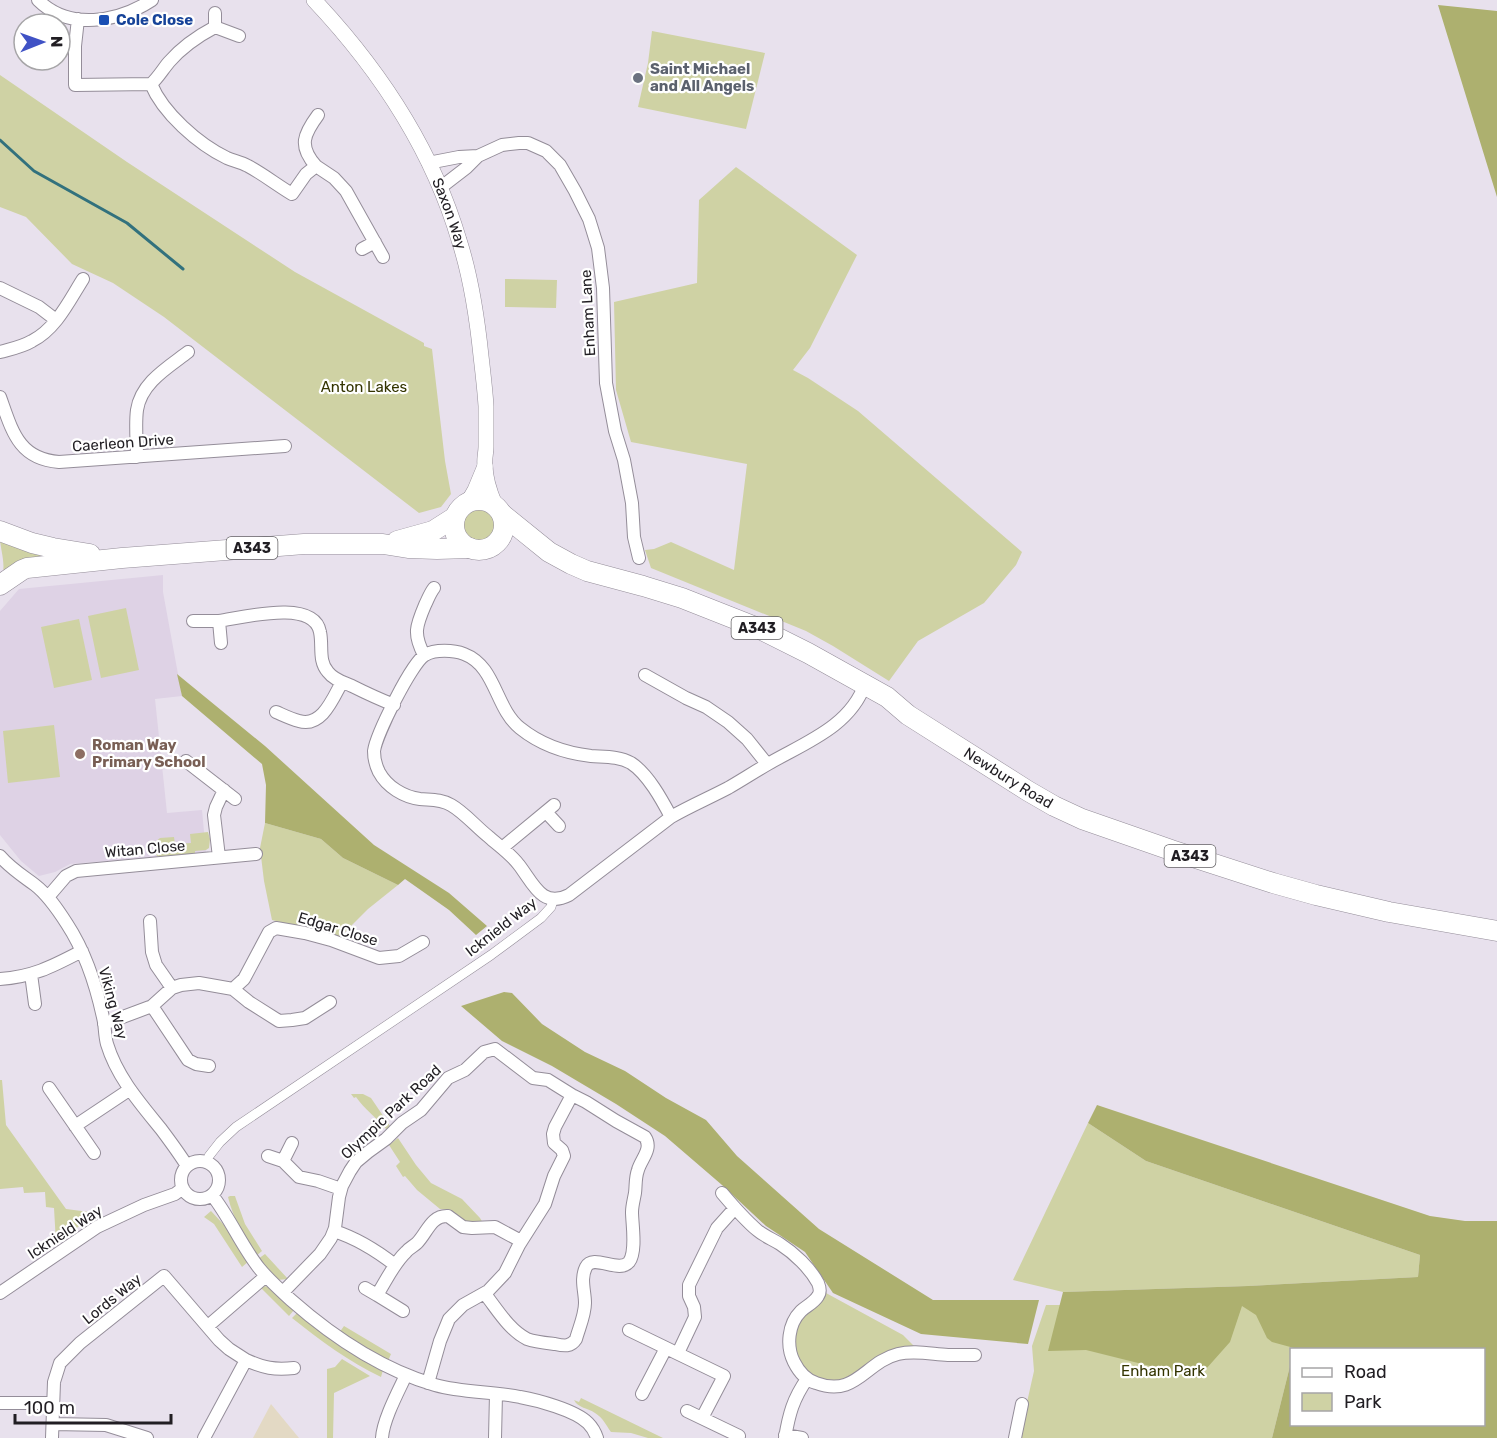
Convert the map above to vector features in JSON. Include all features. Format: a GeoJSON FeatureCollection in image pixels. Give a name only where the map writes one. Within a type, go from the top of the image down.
{"type":"FeatureCollection","features":[{"type":"Feature","properties":{"kind":"main road"},"geometry":{"type":"LineString","coordinates":[[470,548],[458,537],[454,524],[461,510],[482,501],[499,509],[504,528],[495,545]]}},
{"type":"Feature","properties":{"kind":"main road","name":"Newbury Road"},"geometry":{"type":"LineString","coordinates":[[499,509],[549,552]]}},
{"type":"Feature","properties":{"kind":"main road","name":"A343"},"geometry":{"type":"LineString","coordinates":[[382,544],[433,531],[461,510]]}},
{"type":"Feature","properties":{"kind":"main road","name":"A343"},"geometry":{"type":"LineString","coordinates":[[0,531],[53,548],[122,558]]}},
{"type":"Feature","properties":{"kind":"main road","name":"A343"},"geometry":{"type":"LineString","coordinates":[[0,585],[27,568],[122,558],[304,544],[382,544],[455,549],[482,549],[495,545]]}},
{"type":"Feature","properties":{"kind":"main road","name":"Newbury Road"},"geometry":{"type":"LineString","coordinates":[[495,545],[524,545],[549,552],[587,571],[663,592],[733,618],[792,645],[887,697],[908,715],[1008,779],[1054,806],[1082,819],[1183,854],[1316,895],[1389,912],[1497,931]]}},
{"type":"Feature","properties":{"kind":"street"},"geometry":{"type":"LineString","coordinates":[[38,0],[49,10],[78,19],[111,18],[133,11],[152,0]]}},
{"type":"Feature","properties":{"kind":"street","name":"Saxon Way"},"geometry":{"type":"LineString","coordinates":[[315,0],[344,32],[381,80],[405,117],[440,188],[460,240],[476,314],[486,405],[485,466],[488,488],[499,509]]}},
{"type":"Feature","properties":{"kind":"street"},"geometry":{"type":"LineString","coordinates":[[214,13],[215,27]]}},
{"type":"Feature","properties":{"kind":"street"},"geometry":{"type":"LineString","coordinates":[[78,19],[75,85],[151,84],[175,55],[215,27]]}},
{"type":"Feature","properties":{"kind":"street"},"geometry":{"type":"LineString","coordinates":[[215,27],[239,36]]}},
{"type":"Feature","properties":{"kind":"street"},"geometry":{"type":"LineString","coordinates":[[151,84],[164,107],[179,123],[205,144],[228,158],[249,166],[290,199],[306,174],[316,166]]}},
{"type":"Feature","properties":{"kind":"street"},"geometry":{"type":"LineString","coordinates":[[318,115],[307,130],[304,141],[307,154],[316,166],[334,178],[346,191],[383,257]]}},
{"type":"Feature","properties":{"kind":"street","name":"Enham Lane"},"geometry":{"type":"LineString","coordinates":[[440,188],[478,156],[511,143],[528,143],[546,151],[567,176],[589,219],[601,264],[606,383],[615,431],[624,460],[639,558]]}},
{"type":"Feature","properties":{"kind":"street","name":"Enham Lane"},"geometry":{"type":"LineString","coordinates":[[428,163],[478,156]]}},
{"type":"Feature","properties":{"kind":"street"},"geometry":{"type":"LineString","coordinates":[[362,249],[375,242]]}},
{"type":"Feature","properties":{"kind":"street"},"geometry":{"type":"LineString","coordinates":[[0,352],[31,342],[48,329],[83,279]]}},
{"type":"Feature","properties":{"kind":"street"},"geometry":{"type":"LineString","coordinates":[[0,288],[39,307],[56,320]]}},
{"type":"Feature","properties":{"kind":"street"},"geometry":{"type":"LineString","coordinates":[[137,457],[137,411],[144,392],[157,376],[188,352]]}},
{"type":"Feature","properties":{"kind":"street","name":"Caerleon Drive"},"geometry":{"type":"LineString","coordinates":[[0,397],[18,440],[28,452],[41,460],[59,462],[285,446]]}},
{"type":"Feature","properties":{"kind":"street","name":"Saxon Way"},"geometry":{"type":"LineString","coordinates":[[461,510],[475,490],[485,466]]}},
{"type":"Feature","properties":{"kind":"street"},"geometry":{"type":"LineString","coordinates":[[424,655],[418,644],[417,625],[434,588]]}},
{"type":"Feature","properties":{"kind":"street"},"geometry":{"type":"LineString","coordinates":[[193,621],[219,621],[258,614],[281,613],[298,614],[311,618],[320,631],[323,665],[328,673],[342,682],[394,705]]}},
{"type":"Feature","properties":{"kind":"street"},"geometry":{"type":"LineString","coordinates":[[219,621],[220,643]]}},
{"type":"Feature","properties":{"kind":"street"},"geometry":{"type":"LineString","coordinates":[[553,900],[545,898],[502,848],[450,804],[414,798],[402,793],[382,777],[376,767],[374,750],[380,735],[411,670],[424,655],[430,652],[451,651],[476,660],[488,674],[506,710],[521,729],[560,750],[630,762],[651,784],[671,818]]}},
{"type":"Feature","properties":{"kind":"street"},"geometry":{"type":"LineString","coordinates":[[645,675],[706,707],[728,722],[747,739],[767,764]]}},
{"type":"Feature","properties":{"kind":"street"},"geometry":{"type":"LineString","coordinates":[[276,711],[299,722],[315,720],[321,717],[342,682]]}},
{"type":"Feature","properties":{"kind":"street","name":"Icknield Way"},"geometry":{"type":"LineString","coordinates":[[209,1156],[236,1127],[491,955],[541,918],[551,907],[553,900],[569,895],[671,818],[728,788],[835,724],[859,699],[865,684]]}},
{"type":"Feature","properties":{"kind":"street"},"geometry":{"type":"LineString","coordinates":[[186,761],[235,799]]}},
{"type":"Feature","properties":{"kind":"street"},"geometry":{"type":"LineString","coordinates":[[219,857],[214,815],[224,790]]}},
{"type":"Feature","properties":{"kind":"street"},"geometry":{"type":"LineString","coordinates":[[502,848],[550,809],[559,826]]}},
{"type":"Feature","properties":{"kind":"street","name":"Witan Close"},"geometry":{"type":"LineString","coordinates":[[48,897],[66,876],[76,872],[256,854]]}},
{"type":"Feature","properties":{"kind":"street","name":"Viking Way"},"geometry":{"type":"LineString","coordinates":[[0,856],[48,897],[68,925],[92,975],[107,1044],[120,1074],[129,1090],[187,1166]]}},
{"type":"Feature","properties":{"kind":"street"},"geometry":{"type":"LineString","coordinates":[[150,921],[152,952],[156,965],[172,988]]}},
{"type":"Feature","properties":{"kind":"street","name":"Edgar Close"},"geometry":{"type":"LineString","coordinates":[[233,988],[244,979],[268,932],[276,928],[331,940],[379,958],[399,956],[423,942]]}},
{"type":"Feature","properties":{"kind":"street"},"geometry":{"type":"LineString","coordinates":[[0,979],[31,974],[49,968],[82,951]]}},
{"type":"Feature","properties":{"kind":"street"},"geometry":{"type":"LineString","coordinates":[[31,974],[35,1004]]}},
{"type":"Feature","properties":{"kind":"street"},"geometry":{"type":"LineString","coordinates":[[104,1024],[152,1006],[172,988],[199,983],[233,988],[249,1002],[279,1020],[305,1018],[330,1002]]}},
{"type":"Feature","properties":{"kind":"street"},"geometry":{"type":"LineString","coordinates":[[152,1006],[188,1060],[209,1066]]}},
{"type":"Feature","properties":{"kind":"street","name":"Olympic Park Road"},"geometry":{"type":"LineString","coordinates":[[283,1292],[320,1254],[334,1231],[341,1189],[360,1158],[421,1110],[448,1078],[465,1070],[486,1051],[495,1049],[533,1078],[547,1080],[645,1137],[648,1148],[636,1177],[632,1213],[634,1235],[630,1259],[621,1266],[595,1262],[587,1265],[583,1284],[584,1309],[576,1339],[570,1345],[535,1341],[522,1336],[508,1323],[485,1294]]}},
{"type":"Feature","properties":{"kind":"street"},"geometry":{"type":"LineString","coordinates":[[49,1088],[94,1153]]}},
{"type":"Feature","properties":{"kind":"street"},"geometry":{"type":"LineString","coordinates":[[75,1126],[129,1090]]}},
{"type":"Feature","properties":{"kind":"street"},"geometry":{"type":"LineString","coordinates":[[428,1383],[449,1319],[463,1305],[485,1294],[505,1273],[521,1241],[543,1208],[563,1158],[562,1150],[554,1143],[553,1131],[572,1095]]}},
{"type":"Feature","properties":{"kind":"street"},"geometry":{"type":"LineString","coordinates":[[283,1161],[292,1143]]}},
{"type":"Feature","properties":{"kind":"street"},"geometry":{"type":"LineString","coordinates":[[268,1156],[283,1161],[299,1177],[341,1189]]}},
{"type":"Feature","properties":{"kind":"street"},"geometry":{"type":"LineString","coordinates":[[194,1162],[208,1163],[215,1167],[219,1174],[217,1189],[204,1199],[196,1199],[188,1195],[183,1188],[182,1176],[187,1166],[194,1162]]}},
{"type":"Feature","properties":{"kind":"street","name":"Icknield Way"},"geometry":{"type":"LineString","coordinates":[[0,1293],[97,1227],[144,1204],[175,1194],[183,1188]]}},
{"type":"Feature","properties":{"kind":"street"},"geometry":{"type":"LineString","coordinates":[[722,1193],[757,1230],[795,1256],[819,1284],[818,1296],[797,1315],[789,1336],[793,1362],[807,1379],[823,1386],[838,1387],[853,1383],[876,1364],[897,1354],[917,1352],[975,1355]]}},
{"type":"Feature","properties":{"kind":"street"},"geometry":{"type":"LineString","coordinates":[[212,1195],[243,1245],[266,1276],[314,1320],[341,1340],[373,1359],[428,1383],[454,1390],[522,1397],[560,1408],[585,1420],[594,1430],[597,1438]]}},
{"type":"Feature","properties":{"kind":"street"},"geometry":{"type":"LineString","coordinates":[[642,1394],[695,1317],[689,1285],[717,1228],[735,1208]]}},
{"type":"Feature","properties":{"kind":"street"},"geometry":{"type":"LineString","coordinates":[[377,1295],[404,1253],[417,1243],[432,1223],[443,1216],[449,1217],[465,1228],[491,1226],[498,1228],[521,1241]]}},
{"type":"Feature","properties":{"kind":"street"},"geometry":{"type":"LineString","coordinates":[[334,1231],[364,1244],[395,1265]]}},
{"type":"Feature","properties":{"kind":"street","name":"Lords Way"},"geometry":{"type":"LineString","coordinates":[[52,1438],[54,1382],[57,1369],[63,1359],[164,1276],[229,1349],[246,1360],[274,1370],[294,1368]]}},
{"type":"Feature","properties":{"kind":"street"},"geometry":{"type":"LineString","coordinates":[[208,1326],[266,1276]]}},
{"type":"Feature","properties":{"kind":"street"},"geometry":{"type":"LineString","coordinates":[[365,1288],[403,1311]]}},
{"type":"Feature","properties":{"kind":"street"},"geometry":{"type":"LineString","coordinates":[[629,1330],[723,1376],[702,1418]]}},
{"type":"Feature","properties":{"kind":"street"},"geometry":{"type":"LineString","coordinates":[[204,1438],[246,1360]]}},
{"type":"Feature","properties":{"kind":"street"},"geometry":{"type":"LineString","coordinates":[[382,1438],[391,1408],[406,1375]]}},
{"type":"Feature","properties":{"kind":"street"},"geometry":{"type":"LineString","coordinates":[[802,1438],[785,1436],[792,1405],[807,1379]]}},
{"type":"Feature","properties":{"kind":"street"},"geometry":{"type":"LineString","coordinates":[[495,1438],[496,1394]]}},
{"type":"Feature","properties":{"kind":"street"},"geometry":{"type":"LineString","coordinates":[[0,1403],[53,1403]]}},
{"type":"Feature","properties":{"kind":"street"},"geometry":{"type":"LineString","coordinates":[[1015,1438],[1022,1404]]}},
{"type":"Feature","properties":{"kind":"street"},"geometry":{"type":"LineString","coordinates":[[687,1411],[739,1436]]}},
{"type":"Feature","properties":{"kind":"street"},"geometry":{"type":"LineString","coordinates":[[53,1424],[106,1425],[147,1438]]}},
{"type":"Feature","properties":{"kind":"shaded area","name":"Roman Way Primary School"},"geometry":{"type":"Polygon","coordinates":[[[163,575],[163,592],[182,696],[155,699],[167,813],[202,810],[206,853],[70,864],[55,872],[39,876],[21,861],[0,835],[0,611],[19,589],[163,575]]]}},
{"type":"Feature","properties":{"kind":"shaded area"},"geometry":{"type":"Polygon","coordinates":[[[271,1404],[299,1438],[253,1438],[271,1404]]]}},
{"type":"Feature","properties":{"kind":"green space"},"geometry":{"type":"Polygon","coordinates":[[[1438,5],[1497,11],[1497,197],[1438,5]]]}},
{"type":"Feature","properties":{"kind":"green space"},"geometry":{"type":"Polygon","coordinates":[[[652,31],[765,53],[746,129],[638,107],[648,63],[652,31]]]}},
{"type":"Feature","properties":{"kind":"green space","name":"Anton Lakes"},"geometry":{"type":"Polygon","coordinates":[[[0,75],[127,162],[295,272],[432,349],[451,494],[441,507],[419,513],[164,317],[113,283],[72,264],[26,217],[0,207],[0,75]]]}},
{"type":"Feature","properties":{"kind":"green space"},"geometry":{"type":"Polygon","coordinates":[[[736,167],[857,255],[810,348],[793,370],[858,411],[1022,552],[1016,565],[984,603],[918,641],[889,681],[806,631],[651,568],[645,550],[671,542],[734,570],[747,464],[631,442],[616,390],[614,302],[697,283],[699,200],[736,167]]]}},
{"type":"Feature","properties":{"kind":"green space"},"geometry":{"type":"Polygon","coordinates":[[[505,279],[557,280],[556,308],[505,307],[505,279]]]}},
{"type":"Feature","properties":{"kind":"green space"},"geometry":{"type":"Polygon","coordinates":[[[480,508],[492,514],[498,526],[492,538],[480,544],[468,538],[462,526],[468,514],[480,508]]]}},
{"type":"Feature","properties":{"kind":"green space"},"geometry":{"type":"Polygon","coordinates":[[[0,536],[55,556],[3,574],[0,536]]]}},
{"type":"Feature","properties":{"kind":"green space"},"geometry":{"type":"Polygon","coordinates":[[[126,608],[139,670],[101,678],[88,616],[126,608]]]}},
{"type":"Feature","properties":{"kind":"green space"},"geometry":{"type":"Polygon","coordinates":[[[79,619],[92,680],[54,688],[41,627],[79,619]]]}},
{"type":"Feature","properties":{"kind":"green space"},"geometry":{"type":"Polygon","coordinates":[[[177,674],[265,746],[374,845],[449,893],[487,926],[476,935],[449,910],[405,879],[398,885],[343,858],[321,839],[265,823],[266,785],[262,764],[182,696],[177,674]]]}},
{"type":"Feature","properties":{"kind":"green space"},"geometry":{"type":"Polygon","coordinates":[[[54,725],[60,777],[8,783],[3,731],[54,725]]]}},
{"type":"Feature","properties":{"kind":"green space"},"geometry":{"type":"Polygon","coordinates":[[[265,823],[321,839],[343,858],[398,885],[368,909],[340,937],[272,920],[260,848],[265,823]]]}},
{"type":"Feature","properties":{"kind":"green space"},"geometry":{"type":"Polygon","coordinates":[[[208,832],[209,848],[206,850],[195,851],[195,854],[160,857],[155,853],[155,842],[160,838],[174,837],[175,844],[191,843],[190,834],[208,832]]]}},
{"type":"Feature","properties":{"kind":"green space"},"geometry":{"type":"Polygon","coordinates":[[[504,992],[512,993],[542,1024],[585,1052],[625,1071],[666,1098],[706,1120],[737,1156],[819,1229],[933,1300],[1039,1300],[1028,1344],[921,1334],[833,1293],[805,1252],[766,1226],[665,1136],[552,1066],[502,1041],[461,1006],[504,992]]]}},
{"type":"Feature","properties":{"kind":"green space"},"geometry":{"type":"Polygon","coordinates":[[[0,1080],[2,1080],[6,1125],[66,1209],[97,1213],[56,1243],[54,1208],[46,1207],[45,1192],[24,1193],[23,1187],[0,1189],[0,1080]]]}},
{"type":"Feature","properties":{"kind":"green space"},"geometry":{"type":"Polygon","coordinates":[[[351,1094],[363,1094],[371,1098],[390,1126],[387,1130],[356,1097],[354,1098],[351,1094]]]}},
{"type":"Feature","properties":{"kind":"green space"},"geometry":{"type":"Polygon","coordinates":[[[1097,1105],[1430,1216],[1465,1221],[1497,1221],[1497,1438],[1272,1438],[1290,1366],[1290,1426],[1485,1426],[1485,1348],[1294,1348],[1272,1342],[1267,1338],[1256,1315],[1242,1306],[1230,1342],[1198,1378],[1086,1350],[1048,1351],[1063,1292],[1248,1286],[1418,1277],[1420,1255],[1146,1161],[1088,1123],[1097,1105]]]}},
{"type":"Feature","properties":{"kind":"green space"},"geometry":{"type":"Polygon","coordinates":[[[1088,1123],[1146,1161],[1420,1255],[1418,1277],[1248,1286],[1063,1292],[1013,1280],[1088,1123]]]}},
{"type":"Feature","properties":{"kind":"green space"},"geometry":{"type":"Polygon","coordinates":[[[398,1138],[431,1183],[462,1199],[483,1223],[468,1224],[450,1210],[440,1209],[417,1190],[405,1176],[403,1177],[396,1166],[400,1162],[389,1145],[398,1138]]]}},
{"type":"Feature","properties":{"kind":"green space"},"geometry":{"type":"Polygon","coordinates":[[[235,1196],[245,1224],[262,1251],[256,1256],[236,1220],[228,1197],[235,1196]]]}},
{"type":"Feature","properties":{"kind":"green space"},"geometry":{"type":"Polygon","coordinates":[[[211,1211],[224,1225],[249,1261],[242,1267],[214,1224],[204,1217],[211,1211]]]}},
{"type":"Feature","properties":{"kind":"green space"},"geometry":{"type":"Polygon","coordinates":[[[265,1254],[288,1279],[277,1280],[258,1259],[265,1254]]]}},
{"type":"Feature","properties":{"kind":"green space"},"geometry":{"type":"Polygon","coordinates":[[[265,1286],[294,1310],[289,1316],[261,1288],[265,1286]]]}},
{"type":"Feature","properties":{"kind":"green space"},"geometry":{"type":"Polygon","coordinates":[[[826,1293],[903,1335],[914,1346],[900,1348],[864,1367],[844,1381],[820,1381],[801,1367],[794,1352],[795,1326],[808,1310],[824,1298],[826,1293]]]}},
{"type":"Feature","properties":{"kind":"green space","name":"Enham Park"},"geometry":{"type":"Polygon","coordinates":[[[1046,1305],[1306,1305],[1295,1348],[1290,1348],[1290,1366],[1272,1438],[1019,1438],[1034,1371],[1032,1346],[1046,1305]]]}},
{"type":"Feature","properties":{"kind":"green space"},"geometry":{"type":"Polygon","coordinates":[[[298,1312],[383,1370],[381,1377],[346,1358],[292,1318],[298,1312]]]}},
{"type":"Feature","properties":{"kind":"green space"},"geometry":{"type":"Polygon","coordinates":[[[344,1326],[391,1354],[388,1361],[339,1333],[344,1326]]]}},
{"type":"Feature","properties":{"kind":"green space"},"geometry":{"type":"Polygon","coordinates":[[[342,1359],[370,1376],[334,1393],[333,1438],[327,1438],[327,1369],[335,1367],[342,1359]]]}},
{"type":"Feature","properties":{"kind":"green space"},"geometry":{"type":"Polygon","coordinates":[[[581,1398],[663,1438],[611,1432],[598,1415],[578,1405],[574,1400],[579,1402],[581,1398]]]}},
{"type":"Feature","properties":{"kind":"waterway"},"geometry":{"type":"LineString","coordinates":[[0,140],[34,171],[127,223],[183,269]]}},
{"type":"Feature","properties":{"kind":"place","name":"Cole Close"},"geometry":{"type":"Point","coordinates":[104,20]}},
{"type":"Feature","properties":{"kind":"place","name":"Saint Michael and All Angels"},"geometry":{"type":"Point","coordinates":[638,78]}},
{"type":"Feature","properties":{"kind":"place","name":"Roman Way Primary School"},"geometry":{"type":"Point","coordinates":[80,754]}}]}
